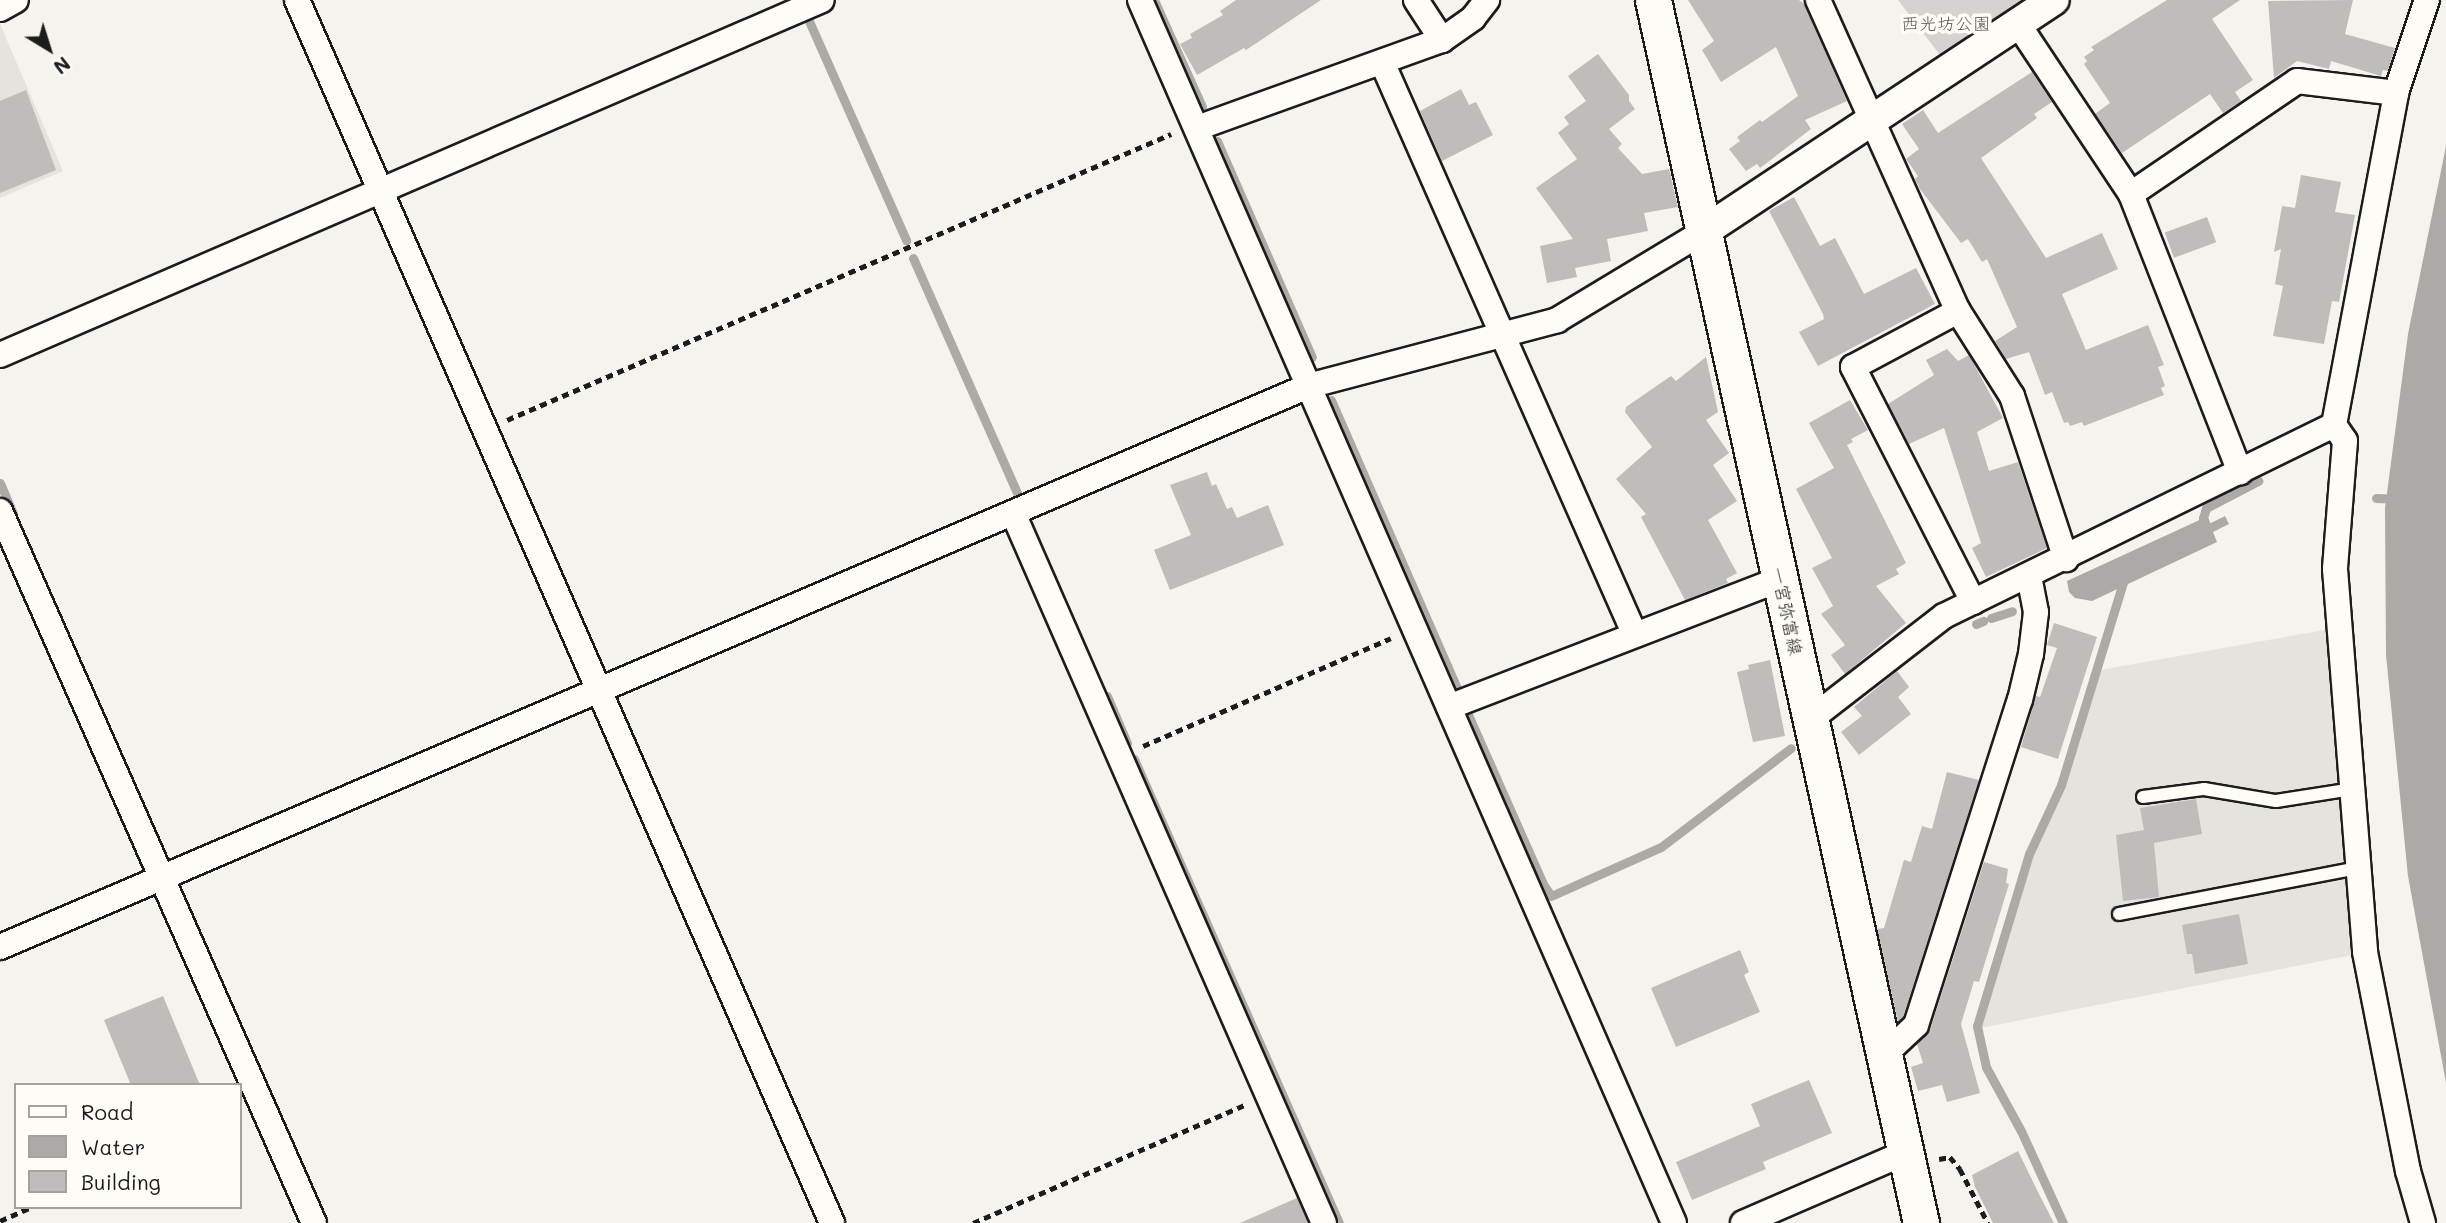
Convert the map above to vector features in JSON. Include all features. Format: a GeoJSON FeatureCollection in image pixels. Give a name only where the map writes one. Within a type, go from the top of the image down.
{"type":"FeatureCollection","features":[{"type":"Feature","properties":{"kind":"main road","name":"一宮弥富線"},"geometry":{"type":"LineString","coordinates":[[1653,0],[1706,230],[1921,1223]]}},
{"type":"Feature","properties":{"kind":"street"},"geometry":{"type":"LineString","coordinates":[[0,9],[16,0]]}},
{"type":"Feature","properties":{"kind":"street"},"geometry":{"type":"LineString","coordinates":[[297,0],[832,1223]]}},
{"type":"Feature","properties":{"kind":"street"},"geometry":{"type":"LineString","coordinates":[[0,355],[822,0]]}},
{"type":"Feature","properties":{"kind":"street"},"geometry":{"type":"LineString","coordinates":[[1140,0],[1674,1223]]}},
{"type":"Feature","properties":{"kind":"street"},"geometry":{"type":"LineString","coordinates":[[1416,0],[1442,40]]}},
{"type":"Feature","properties":{"kind":"street"},"geometry":{"type":"LineString","coordinates":[[1196,126],[1442,40],[1473,18],[1487,0]]}},
{"type":"Feature","properties":{"kind":"street"},"geometry":{"type":"LineString","coordinates":[[1818,0],[1958,311],[2011,396],[2066,559]]}},
{"type":"Feature","properties":{"kind":"street"},"geometry":{"type":"LineString","coordinates":[[0,947],[1308,386],[1557,320],[1706,230],[2054,0]]}},
{"type":"Feature","properties":{"kind":"street"},"geometry":{"type":"LineString","coordinates":[[2423,1223],[2408,1171],[2365,952],[2335,569],[2345,441],[2334,425],[2396,93],[2427,0]]}},
{"type":"Feature","properties":{"kind":"street"},"geometry":{"type":"LineString","coordinates":[[2018,24],[2131,194],[2240,472]]}},
{"type":"Feature","properties":{"kind":"street"},"geometry":{"type":"LineString","coordinates":[[1382,62],[1635,635]]}},
{"type":"Feature","properties":{"kind":"street"},"geometry":{"type":"LineString","coordinates":[[2131,194],[2297,82],[2396,93]]}},
{"type":"Feature","properties":{"kind":"street"},"geometry":{"type":"LineString","coordinates":[[1958,311],[1853,367],[1973,602]]}},
{"type":"Feature","properties":{"kind":"street"},"geometry":{"type":"LineString","coordinates":[[1811,719],[1944,616],[2066,559],[2334,425]]}},
{"type":"Feature","properties":{"kind":"street"},"geometry":{"type":"LineString","coordinates":[[0,511],[314,1223]]}},
{"type":"Feature","properties":{"kind":"street"},"geometry":{"type":"LineString","coordinates":[[1013,513],[1324,1223]]}},
{"type":"Feature","properties":{"kind":"street"},"geometry":{"type":"LineString","coordinates":[[1884,1056],[1916,1025],[2020,700],[2036,612],[2029,576]]}},
{"type":"Feature","properties":{"kind":"street"},"geometry":{"type":"LineString","coordinates":[[1449,707],[1781,579]]}},
{"type":"Feature","properties":{"kind":"street"},"geometry":{"type":"LineString","coordinates":[[1744,1223],[1907,1161]]}},
{"type":"Feature","properties":{"kind":"lane"},"geometry":{"type":"LineString","coordinates":[[2143,797],[2204,789],[2276,801],[2353,789]]}},
{"type":"Feature","properties":{"kind":"lane"},"geometry":{"type":"LineString","coordinates":[[2119,914],[2358,868]]}},
{"type":"Feature","properties":{"kind":"path"},"geometry":{"type":"LineString","coordinates":[[485,429],[1196,126]]}},
{"type":"Feature","properties":{"kind":"path"},"geometry":{"type":"LineString","coordinates":[[1119,756],[1415,628]]}},
{"type":"Feature","properties":{"kind":"path"},"geometry":{"type":"LineString","coordinates":[[973,1223],[1268,1095]]}},
{"type":"Feature","properties":{"kind":"path"},"geometry":{"type":"LineString","coordinates":[[1907,1161],[1950,1157],[1960,1169],[1988,1223]]}},
{"type":"Feature","properties":{"kind":"path"},"geometry":{"type":"LineString","coordinates":[[0,1221],[27,1209]]}},
{"type":"Feature","properties":{"kind":"shaded area"},"geometry":{"type":"Polygon","coordinates":[[[0,24],[63,171],[0,198],[0,24]]]}},
{"type":"Feature","properties":{"kind":"shaded area"},"geometry":{"type":"Polygon","coordinates":[[[2330,629],[2356,931],[2353,955],[1980,1028],[2034,854],[2063,792],[2100,670],[2330,629]]]}},
{"type":"Feature","properties":{"kind":"green space","name":"西光坊公園"},"geometry":{"type":"Polygon","coordinates":[[[1898,0],[2023,0],[1940,55],[1898,0]]]}},
{"type":"Feature","properties":{"kind":"water"},"geometry":{"type":"Polygon","coordinates":[[[2446,146],[2446,1083],[2408,876],[2386,655],[2385,508],[2408,334],[2446,146]]]}},
{"type":"Feature","properties":{"kind":"water"},"geometry":{"type":"Polygon","coordinates":[[[2225,516],[2229,524],[2213,532],[2217,542],[2092,601],[2075,598],[2069,592],[2067,581],[2206,517],[2209,524],[2225,516]]]}},
{"type":"Feature","properties":{"kind":"building"},"geometry":{"type":"Polygon","coordinates":[[[1236,0],[1321,0],[1246,50],[1244,48],[1197,75],[1180,44],[1192,38],[1190,34],[1223,15],[1220,11],[1236,0]]]}},
{"type":"Feature","properties":{"kind":"building"},"geometry":{"type":"Polygon","coordinates":[[[1688,0],[1799,0],[1804,4],[1847,101],[1805,120],[1811,129],[1760,168],[1757,164],[1746,171],[1729,149],[1740,141],[1737,137],[1798,96],[1776,47],[1721,82],[1702,50],[1714,41],[1688,0]]]}},
{"type":"Feature","properties":{"kind":"building"},"geometry":{"type":"Polygon","coordinates":[[[2167,0],[2240,0],[2212,19],[2253,80],[2235,92],[2241,101],[2223,113],[2210,94],[2122,153],[2095,114],[2110,103],[2084,64],[2087,61],[2084,57],[2094,50],[2091,47],[2167,0]]]}},
{"type":"Feature","properties":{"kind":"building"},"geometry":{"type":"Polygon","coordinates":[[[2353,0],[2345,34],[2395,48],[2388,71],[2383,70],[2381,76],[2331,61],[2329,69],[2297,61],[2274,78],[2268,1],[2353,0]]]}},
{"type":"Feature","properties":{"kind":"building"},"geometry":{"type":"Polygon","coordinates":[[[1598,54],[1629,95],[1629,101],[1635,109],[1609,129],[1622,144],[1618,148],[1642,174],[1669,169],[1678,207],[1644,213],[1648,231],[1607,239],[1611,261],[1575,268],[1577,277],[1547,283],[1540,246],[1573,239],[1536,188],[1577,159],[1558,133],[1569,124],[1564,117],[1586,101],[1568,76],[1598,54]]]}},
{"type":"Feature","properties":{"kind":"building"},"geometry":{"type":"Polygon","coordinates":[[[2032,72],[2052,102],[2034,114],[2037,118],[1981,158],[2046,258],[2102,233],[2118,269],[2062,294],[2086,350],[2148,325],[2164,365],[2158,367],[2165,386],[2161,388],[2164,395],[2084,426],[2082,422],[2070,426],[2068,422],[2064,423],[2052,392],[2045,395],[2029,352],[2006,359],[1995,341],[2017,327],[1987,259],[1982,262],[1968,239],[1961,243],[1920,189],[1915,179],[1918,176],[1906,159],[1919,149],[1902,124],[1923,110],[1938,133],[2032,72]]]}},
{"type":"Feature","properties":{"kind":"building"},"geometry":{"type":"Polygon","coordinates":[[[1461,89],[1469,105],[1476,102],[1493,135],[1442,161],[1420,111],[1461,89]]]}},
{"type":"Feature","properties":{"kind":"building"},"geometry":{"type":"Polygon","coordinates":[[[26,90],[56,170],[0,193],[0,101],[26,90]]]}},
{"type":"Feature","properties":{"kind":"building"},"geometry":{"type":"Polygon","coordinates":[[[2301,175],[2341,182],[2335,212],[2355,215],[2339,302],[2332,301],[2324,344],[2273,336],[2283,286],[2275,284],[2281,249],[2274,252],[2282,206],[2295,208],[2301,175]]]}},
{"type":"Feature","properties":{"kind":"building"},"geometry":{"type":"Polygon","coordinates":[[[1794,197],[1820,246],[1835,238],[1864,294],[1916,268],[1935,304],[1818,366],[1799,332],[1824,319],[1823,314],[1769,211],[1794,197]]]}},
{"type":"Feature","properties":{"kind":"building"},"geometry":{"type":"Polygon","coordinates":[[[2207,217],[2216,242],[2174,258],[2165,232],[2207,217]]]}},
{"type":"Feature","properties":{"kind":"building"},"geometry":{"type":"Polygon","coordinates":[[[1947,349],[1958,361],[1969,355],[2003,418],[1977,432],[1989,471],[2018,462],[2047,548],[1986,577],[1972,548],[1981,543],[1944,428],[1909,444],[1888,404],[1934,375],[1926,360],[1947,349]]]}},
{"type":"Feature","properties":{"kind":"building"},"geometry":{"type":"Polygon","coordinates":[[[1706,357],[1718,412],[1706,420],[1729,453],[1713,465],[1737,501],[1708,520],[1737,573],[1726,579],[1728,583],[1685,600],[1641,517],[1646,514],[1616,479],[1652,447],[1625,412],[1626,407],[1671,376],[1676,381],[1706,357]]]}},
{"type":"Feature","properties":{"kind":"building"},"geometry":{"type":"Polygon","coordinates":[[[1850,400],[1868,430],[1851,439],[1853,442],[1847,445],[1906,563],[1896,569],[1899,574],[1876,586],[1906,623],[1845,674],[1831,655],[1845,645],[1821,614],[1833,606],[1812,568],[1832,558],[1796,489],[1834,468],[1809,423],[1850,400]]]}},
{"type":"Feature","properties":{"kind":"building"},"geometry":{"type":"Polygon","coordinates":[[[1207,472],[1212,486],[1216,484],[1227,509],[1232,507],[1237,518],[1268,505],[1284,545],[1170,590],[1154,550],[1191,535],[1170,485],[1207,472]]]}},
{"type":"Feature","properties":{"kind":"building"},"geometry":{"type":"Polygon","coordinates":[[[2054,623],[2097,637],[2058,759],[2021,747],[2036,696],[2040,697],[2057,648],[2047,645],[2054,623]]]}},
{"type":"Feature","properties":{"kind":"building"},"geometry":{"type":"Polygon","coordinates":[[[1770,660],[1785,736],[1753,742],[1737,672],[1749,669],[1748,665],[1770,660]]]}},
{"type":"Feature","properties":{"kind":"building"},"geometry":{"type":"Polygon","coordinates":[[[1897,671],[1909,687],[1898,697],[1911,714],[1859,755],[1841,732],[1862,716],[1854,707],[1897,671]]]}},
{"type":"Feature","properties":{"kind":"building"},"geometry":{"type":"Polygon","coordinates":[[[1947,772],[1979,780],[1903,1017],[1898,1022],[1877,929],[1884,928],[1904,860],[1911,862],[1922,826],[1932,829],[1947,772]]]}},
{"type":"Feature","properties":{"kind":"building"},"geometry":{"type":"Polygon","coordinates":[[[2196,799],[2202,834],[2154,843],[2159,897],[2123,901],[2116,835],[2144,830],[2140,808],[2196,799]]]}},
{"type":"Feature","properties":{"kind":"building"},"geometry":{"type":"Polygon","coordinates":[[[1984,862],[2008,869],[2006,883],[2009,884],[1979,982],[1974,981],[1961,1024],[1980,1093],[1947,1102],[1942,1085],[1918,1091],[1911,1067],[1923,1063],[1917,1044],[1930,1030],[1984,862]]]}},
{"type":"Feature","properties":{"kind":"building"},"geometry":{"type":"Polygon","coordinates":[[[2239,914],[2248,964],[2195,974],[2192,954],[2187,954],[2182,925],[2239,914]]]}},
{"type":"Feature","properties":{"kind":"building"},"geometry":{"type":"Polygon","coordinates":[[[1740,950],[1749,972],[1744,975],[1760,1012],[1676,1047],[1651,988],[1740,950]]]}},
{"type":"Feature","properties":{"kind":"building"},"geometry":{"type":"Polygon","coordinates":[[[163,996],[199,1083],[130,1083],[104,1020],[163,996]]]}},
{"type":"Feature","properties":{"kind":"building"},"geometry":{"type":"Polygon","coordinates":[[[1809,1080],[1832,1133],[1763,1162],[1766,1169],[1692,1200],[1676,1162],[1760,1126],[1751,1104],[1809,1080]]]}},
{"type":"Feature","properties":{"kind":"building"},"geometry":{"type":"Polygon","coordinates":[[[2018,1151],[2054,1223],[1993,1223],[1975,1187],[1972,1175],[2018,1151]]]}},
{"type":"Feature","properties":{"kind":"building"},"geometry":{"type":"Polygon","coordinates":[[[1297,1198],[1308,1223],[1240,1223],[1297,1198]]]}},
{"type":"Feature","properties":{"kind":"waterway"},"geometry":{"type":"LineString","coordinates":[[1154,0],[1202,107]]}},
{"type":"Feature","properties":{"kind":"waterway"},"geometry":{"type":"LineString","coordinates":[[809,21],[906,240]]}},
{"type":"Feature","properties":{"kind":"waterway"},"geometry":{"type":"LineString","coordinates":[[1217,141],[1312,357]]}},
{"type":"Feature","properties":{"kind":"waterway"},"geometry":{"type":"LineString","coordinates":[[913,258],[1017,493]]}},
{"type":"Feature","properties":{"kind":"waterway"},"geometry":{"type":"LineString","coordinates":[[1331,400],[1458,691]]}},
{"type":"Feature","properties":{"kind":"waterway"},"geometry":{"type":"LineString","coordinates":[[2207,527],[2203,518],[2206,508],[2258,481]]}},
{"type":"Feature","properties":{"kind":"waterway"},"geometry":{"type":"LineString","coordinates":[[0,483],[13,513]]}},
{"type":"Feature","properties":{"kind":"waterway"},"geometry":{"type":"LineString","coordinates":[[2376,498],[2399,499]]}},
{"type":"Feature","properties":{"kind":"waterway"},"geometry":{"type":"LineString","coordinates":[[2063,1223],[2021,1131],[1986,1067],[1977,1026],[2029,854],[2061,785],[2125,576]]}},
{"type":"Feature","properties":{"kind":"waterway"},"geometry":{"type":"LineString","coordinates":[[1991,618],[2012,611]]}},
{"type":"Feature","properties":{"kind":"waterway"},"geometry":{"type":"LineString","coordinates":[[1976,624],[1983,621]]}},
{"type":"Feature","properties":{"kind":"waterway"},"geometry":{"type":"LineString","coordinates":[[1107,696],[1127,743]]}},
{"type":"Feature","properties":{"kind":"waterway"},"geometry":{"type":"LineString","coordinates":[[1466,710],[1543,884],[1551,896],[1661,847],[1791,748]]}},
{"type":"Feature","properties":{"kind":"waterway"},"geometry":{"type":"LineString","coordinates":[[1134,759],[1339,1223]]}}]}
